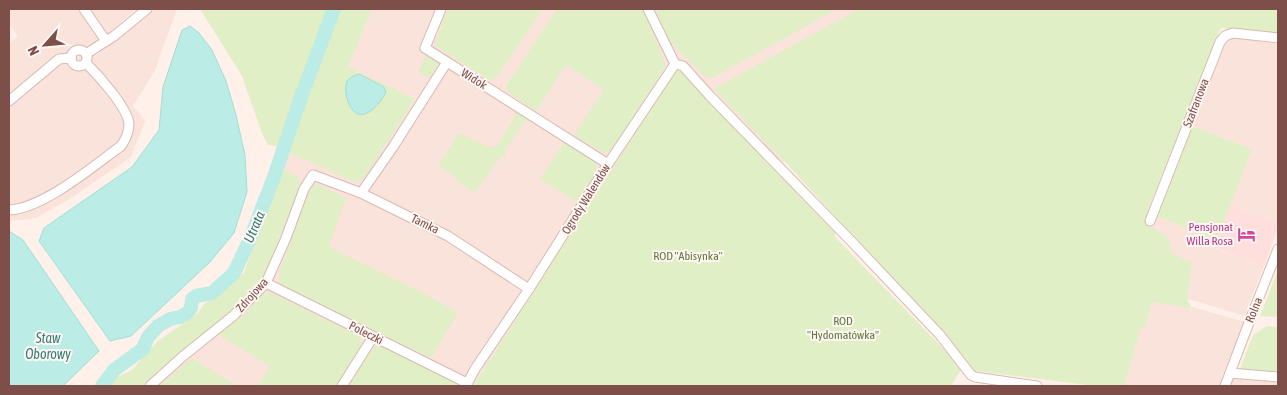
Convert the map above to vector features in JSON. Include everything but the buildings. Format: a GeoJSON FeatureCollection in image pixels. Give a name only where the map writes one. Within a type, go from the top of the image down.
{"type":"FeatureCollection","features":[{"type":"Feature","properties":{"kind":"street"},"geometry":{"type":"LineString","coordinates":[[84,9],[106,41]]}},
{"type":"Feature","properties":{"kind":"street"},"geometry":{"type":"LineString","coordinates":[[86,58],[147,9]]}},
{"type":"Feature","properties":{"kind":"street"},"geometry":{"type":"LineString","coordinates":[[441,9],[425,48],[447,62]]}},
{"type":"Feature","properties":{"kind":"street"},"geometry":{"type":"LineString","coordinates":[[648,9],[675,64],[683,66],[852,242],[940,335],[971,375],[975,378],[1037,386]]}},
{"type":"Feature","properties":{"kind":"street","name":"Szafranowa"},"geometry":{"type":"LineString","coordinates":[[1150,221],[1220,42],[1225,36],[1233,33],[1278,38]]}},
{"type":"Feature","properties":{"kind":"street"},"geometry":{"type":"LineString","coordinates":[[9,101],[59,59],[71,58],[76,50],[83,50],[95,72],[124,110],[129,123],[128,138],[121,146],[63,188],[37,203],[16,210],[9,210]]}},
{"type":"Feature","properties":{"kind":"street","name":"Widok"},"geometry":{"type":"LineString","coordinates":[[361,193],[393,147],[447,62],[608,164]]}},
{"type":"Feature","properties":{"kind":"street","name":"Ogrody Walendów"},"geometry":{"type":"LineString","coordinates":[[467,385],[475,369],[675,64]]}},
{"type":"Feature","properties":{"kind":"street","name":"Tamka"},"geometry":{"type":"LineString","coordinates":[[313,175],[361,193],[448,236],[529,288]]}},
{"type":"Feature","properties":{"kind":"street","name":"Zdrojowa"},"geometry":{"type":"LineString","coordinates":[[150,386],[182,357],[233,316],[266,283],[286,238],[304,189],[313,175]]}},
{"type":"Feature","properties":{"kind":"street","name":"Rolna"},"geometry":{"type":"LineString","coordinates":[[1226,386],[1278,249]]}},
{"type":"Feature","properties":{"kind":"street","name":"Poleczki"},"geometry":{"type":"LineString","coordinates":[[266,283],[467,385]]}},
{"type":"Feature","properties":{"kind":"street"},"geometry":{"type":"LineString","coordinates":[[342,386],[373,336]]}},
{"type":"Feature","properties":{"kind":"street"},"geometry":{"type":"LineString","coordinates":[[1230,372],[1278,376]]}},
{"type":"Feature","properties":{"kind":"shaded area"},"geometry":{"type":"Polygon","coordinates":[[[9,9],[136,9],[112,30],[93,58],[154,9],[177,9],[156,69],[133,106],[145,121],[131,157],[68,200],[36,218],[9,221],[9,44],[18,36],[9,24],[9,9]]]}},
{"type":"Feature","properties":{"kind":"shaded area"},"geometry":{"type":"Polygon","coordinates":[[[372,9],[1029,9],[785,162],[772,165],[678,68],[473,386],[108,386],[112,380],[132,370],[158,341],[198,313],[204,304],[244,273],[324,56],[348,66],[372,9]]]}},
{"type":"Feature","properties":{"kind":"shaded area"},"geometry":{"type":"Polygon","coordinates":[[[1233,38],[1278,44],[1278,223],[1230,205],[1252,149],[1192,126],[1225,43],[1233,38]]]}},
{"type":"Feature","properties":{"kind":"shaded area","name":"Pensjonat Willa Rosa"},"geometry":{"type":"Polygon","coordinates":[[[1230,205],[1278,223],[1278,228],[1264,266],[1213,247],[1230,205]]]}},
{"type":"Feature","properties":{"kind":"shaded area"},"geometry":{"type":"Polygon","coordinates":[[[1156,216],[1217,240],[1214,248],[1264,266],[1244,316],[1196,301],[1134,287],[1131,281],[1156,216]]]}},
{"type":"Feature","properties":{"kind":"shaded area"},"geometry":{"type":"Polygon","coordinates":[[[1152,301],[1196,308],[1244,322],[1220,382],[1238,375],[1278,379],[1278,386],[1124,386],[1141,326],[1145,326],[1152,301]]]}},
{"type":"Feature","properties":{"kind":"green space"},"geometry":{"type":"Polygon","coordinates":[[[200,9],[372,9],[348,67],[415,99],[364,178],[355,182],[275,146],[268,145],[263,136],[242,76],[200,9]]]}},
{"type":"Feature","properties":{"kind":"green space"},"geometry":{"type":"Polygon","coordinates":[[[448,9],[543,9],[496,78],[489,80],[434,45],[448,9]]]}},
{"type":"Feature","properties":{"kind":"green space"},"geometry":{"type":"Polygon","coordinates":[[[557,9],[644,9],[666,65],[612,151],[603,153],[574,135],[604,90],[566,65],[536,111],[508,92],[506,86],[557,9]]]}},
{"type":"Feature","properties":{"kind":"green space"},"geometry":{"type":"Polygon","coordinates":[[[656,9],[837,9],[712,78],[704,76],[667,39],[656,9]]]}},
{"type":"Feature","properties":{"kind":"green space"},"geometry":{"type":"Polygon","coordinates":[[[859,9],[1278,9],[1278,35],[1221,28],[1147,212],[1149,225],[1168,238],[1172,254],[1192,262],[1187,299],[1192,308],[1152,302],[1145,327],[1141,327],[1124,386],[1095,386],[968,370],[967,365],[953,344],[785,162],[714,89],[859,9]]]}},
{"type":"Feature","properties":{"kind":"green space"},"geometry":{"type":"Polygon","coordinates":[[[428,55],[437,60],[439,64],[429,78],[418,72],[425,57],[428,55]]]}},
{"type":"Feature","properties":{"kind":"green space","name":"ROD \"Abisynka\""},"geometry":{"type":"Polygon","coordinates":[[[678,67],[837,232],[834,236],[962,368],[951,386],[473,386],[678,67]]]}},
{"type":"Feature","properties":{"kind":"green space"},"geometry":{"type":"Polygon","coordinates":[[[514,110],[532,121],[523,123],[505,151],[506,158],[501,155],[475,193],[438,166],[459,133],[489,147],[497,146],[515,118],[514,110]]]}},
{"type":"Feature","properties":{"kind":"green space"},"geometry":{"type":"Polygon","coordinates":[[[1192,126],[1252,149],[1217,240],[1156,216],[1192,126]]]}},
{"type":"Feature","properties":{"kind":"green space"},"geometry":{"type":"Polygon","coordinates":[[[564,142],[596,162],[598,171],[577,202],[540,179],[564,142]]]}},
{"type":"Feature","properties":{"kind":"green space"},"geometry":{"type":"Polygon","coordinates":[[[282,169],[297,176],[300,184],[267,272],[260,281],[237,306],[143,386],[108,386],[112,380],[132,370],[158,341],[198,313],[204,304],[244,273],[282,169]]]}},
{"type":"Feature","properties":{"kind":"green space"},"geometry":{"type":"Polygon","coordinates":[[[317,184],[346,198],[329,247],[425,294],[458,313],[431,358],[281,285],[278,277],[310,187],[317,184]]]}},
{"type":"Feature","properties":{"kind":"green space"},"geometry":{"type":"Polygon","coordinates":[[[1277,272],[1278,317],[1260,316],[1277,272]]]}},
{"type":"Feature","properties":{"kind":"green space"},"geometry":{"type":"Polygon","coordinates":[[[270,292],[360,337],[363,345],[336,386],[258,386],[270,366],[219,335],[246,313],[261,295],[270,292]]]}},
{"type":"Feature","properties":{"kind":"green space"},"geometry":{"type":"Polygon","coordinates":[[[1267,326],[1278,327],[1278,373],[1240,369],[1253,335],[1267,326]]]}},
{"type":"Feature","properties":{"kind":"green space"},"geometry":{"type":"Polygon","coordinates":[[[381,346],[455,383],[457,386],[348,386],[373,348],[381,346]]]}},
{"type":"Feature","properties":{"kind":"green space"},"geometry":{"type":"Polygon","coordinates":[[[192,358],[237,386],[159,386],[192,358]]]}},
{"type":"Feature","properties":{"kind":"water"},"geometry":{"type":"Polygon","coordinates":[[[190,26],[199,33],[212,50],[226,81],[245,155],[247,192],[234,233],[210,262],[131,336],[110,341],[39,241],[44,228],[132,167],[159,130],[163,87],[182,30],[190,26]]]}},
{"type":"Feature","properties":{"kind":"water"},"geometry":{"type":"Polygon","coordinates":[[[359,74],[384,87],[386,92],[374,108],[365,114],[356,113],[347,98],[346,84],[348,80],[359,74]]]}},
{"type":"Feature","properties":{"kind":"water","name":"Staw Oborowy"},"geometry":{"type":"Polygon","coordinates":[[[9,231],[23,240],[99,351],[63,386],[9,386],[9,231]]]}},
{"type":"Feature","properties":{"kind":"waterway","name":"Utrata"},"geometry":{"type":"LineString","coordinates":[[102,386],[114,370],[143,349],[148,337],[158,326],[187,313],[191,308],[192,299],[196,296],[212,293],[234,273],[250,239],[274,177],[334,9]]}},
{"type":"Feature","properties":{"kind":"place","name":"Pensjonat Willa Rosa"},"geometry":{"type":"Point","coordinates":[1247,234]}},
{"type":"Feature","properties":{"kind":"park label","name":"ROD \"Hydomatówka\""},"geometry":{"type":"Point","coordinates":[843,328]}}]}
